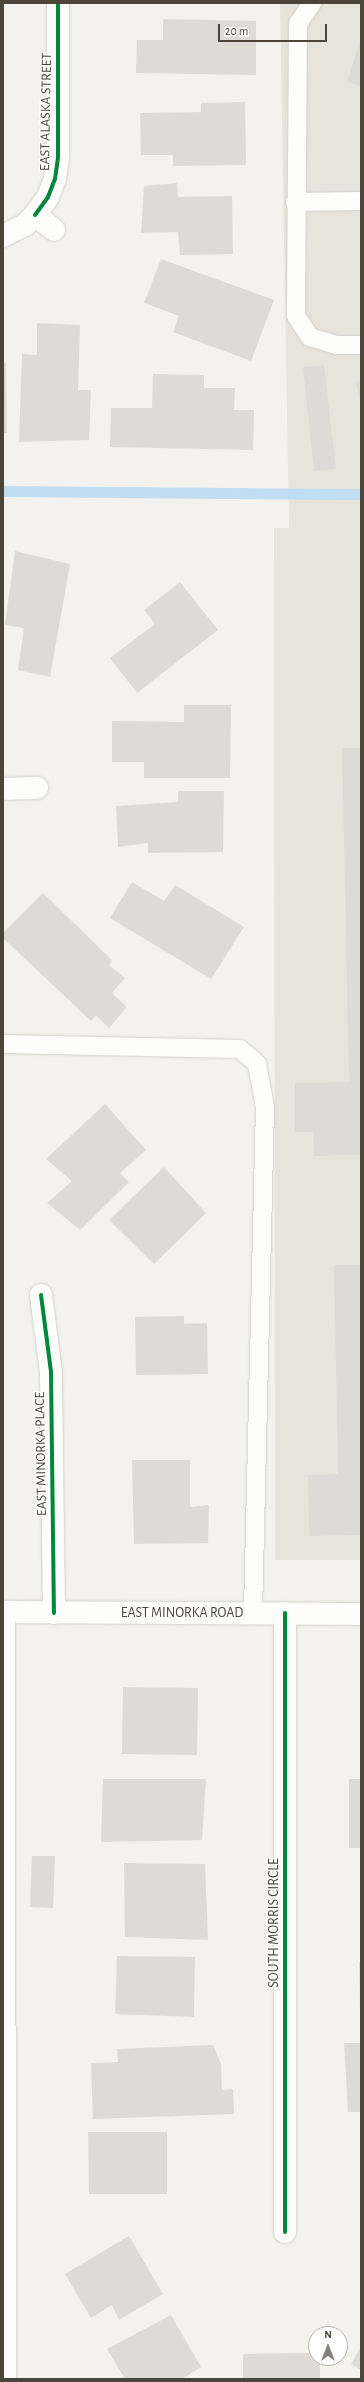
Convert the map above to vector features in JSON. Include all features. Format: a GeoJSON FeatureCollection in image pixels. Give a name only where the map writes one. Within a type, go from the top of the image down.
{"type":"FeatureCollection","features":[{"type":"Feature","properties":{"kind":"street","name":"EAST ALASKA STREET"},"geometry":{"type":"LineString","coordinates":[[3,236],[25,225],[35,215],[48,197],[55,179],[58,157],[58,3]]}},
{"type":"Feature","properties":{"kind":"street"},"geometry":{"type":"LineString","coordinates":[[35,215],[54,230]]}},
{"type":"Feature","properties":{"kind":"street"},"geometry":{"type":"LineString","coordinates":[[3,789],[36,788]]}},
{"type":"Feature","properties":{"kind":"street","name":"EAST MINORKA PLACE"},"geometry":{"type":"LineString","coordinates":[[41,1295],[51,1372],[54,1613]]}},
{"type":"Feature","properties":{"kind":"street","name":"EAST MINORKA ROAD"},"geometry":{"type":"LineString","coordinates":[[5,1612],[253,1612],[361,1614]]}},
{"type":"Feature","properties":{"kind":"street","name":"SOUTH MORRIS CIRCLE"},"geometry":{"type":"LineString","coordinates":[[285,1613],[285,2232]]}},
{"type":"Feature","properties":{"kind":"lane"},"geometry":{"type":"LineString","coordinates":[[312,3],[298,24],[296,316],[310,337],[337,345],[361,345]]}},
{"type":"Feature","properties":{"kind":"lane"},"geometry":{"type":"LineString","coordinates":[[296,202],[361,201]]}},
{"type":"Feature","properties":{"kind":"lane"},"geometry":{"type":"LineString","coordinates":[[3,1044],[240,1049],[257,1064],[265,1107],[253,1612]]}},
{"type":"Feature","properties":{"kind":"lane"},"geometry":{"type":"LineString","coordinates":[[5,1612],[7,2379]]}},
{"type":"Feature","properties":{"kind":"shaded area"},"geometry":{"type":"Polygon","coordinates":[[[280,3],[361,3],[361,1560],[275,1560],[274,528],[289,528],[280,3]]]}},
{"type":"Feature","properties":{"kind":"building"},"geometry":{"type":"Polygon","coordinates":[[[163,19],[256,21],[256,75],[136,73],[137,40],[163,40],[163,19]]]}},
{"type":"Feature","properties":{"kind":"building"},"geometry":{"type":"Polygon","coordinates":[[[361,38],[361,86],[347,82],[361,38]]]}},
{"type":"Feature","properties":{"kind":"building"},"geometry":{"type":"Polygon","coordinates":[[[245,102],[246,165],[173,166],[173,155],[141,155],[140,113],[201,112],[201,103],[245,102]]]}},
{"type":"Feature","properties":{"kind":"building"},"geometry":{"type":"Polygon","coordinates":[[[177,183],[178,197],[232,196],[233,254],[180,255],[178,232],[141,233],[144,186],[177,183]]]}},
{"type":"Feature","properties":{"kind":"building"},"geometry":{"type":"Polygon","coordinates":[[[161,259],[274,300],[251,361],[173,332],[179,316],[144,303],[161,259]]]}},
{"type":"Feature","properties":{"kind":"building"},"geometry":{"type":"Polygon","coordinates":[[[37,323],[80,325],[78,390],[91,390],[89,440],[19,442],[22,354],[37,355],[37,323]]]}},
{"type":"Feature","properties":{"kind":"building"},"geometry":{"type":"Polygon","coordinates":[[[6,363],[7,433],[3,433],[3,364],[6,363]]]}},
{"type":"Feature","properties":{"kind":"building"},"geometry":{"type":"Polygon","coordinates":[[[324,365],[336,469],[314,471],[303,367],[324,365]]]}},
{"type":"Feature","properties":{"kind":"building"},"geometry":{"type":"Polygon","coordinates":[[[153,374],[204,375],[204,388],[235,388],[234,410],[254,410],[253,450],[110,447],[111,408],[152,408],[153,374]]]}},
{"type":"Feature","properties":{"kind":"building"},"geometry":{"type":"Polygon","coordinates":[[[361,381],[361,403],[360,403],[356,382],[361,381]]]}},
{"type":"Feature","properties":{"kind":"building"},"geometry":{"type":"Polygon","coordinates":[[[15,551],[70,564],[50,677],[18,670],[24,628],[5,625],[15,551]]]}},
{"type":"Feature","properties":{"kind":"building"},"geometry":{"type":"Polygon","coordinates":[[[180,582],[218,630],[137,693],[110,658],[155,624],[144,610],[180,582]]]}},
{"type":"Feature","properties":{"kind":"building"},"geometry":{"type":"Polygon","coordinates":[[[184,705],[231,705],[230,778],[144,778],[144,762],[112,762],[112,721],[184,722],[184,705]]]}},
{"type":"Feature","properties":{"kind":"building"},"geometry":{"type":"Polygon","coordinates":[[[342,748],[361,748],[361,1155],[314,1156],[313,1132],[295,1132],[295,1083],[349,1082],[342,748]]]}},
{"type":"Feature","properties":{"kind":"building"},"geometry":{"type":"Polygon","coordinates":[[[178,791],[224,791],[223,852],[148,853],[148,843],[118,847],[116,806],[178,802],[178,791]]]}},
{"type":"Feature","properties":{"kind":"building"},"geometry":{"type":"Polygon","coordinates":[[[132,882],[164,901],[175,885],[244,927],[211,979],[110,918],[132,882]]]}},
{"type":"Feature","properties":{"kind":"building"},"geometry":{"type":"Polygon","coordinates":[[[43,893],[112,960],[109,965],[125,978],[112,993],[127,1007],[109,1028],[96,1015],[91,1021],[3,938],[3,933],[43,893]]]}},
{"type":"Feature","properties":{"kind":"building"},"geometry":{"type":"Polygon","coordinates":[[[105,1104],[146,1150],[120,1173],[129,1182],[80,1230],[47,1203],[72,1181],[46,1159],[105,1104]]]}},
{"type":"Feature","properties":{"kind":"building"},"geometry":{"type":"Polygon","coordinates":[[[164,1167],[206,1213],[154,1264],[109,1220],[164,1167]]]}},
{"type":"Feature","properties":{"kind":"building"},"geometry":{"type":"Polygon","coordinates":[[[334,1265],[361,1265],[361,1535],[309,1536],[308,1475],[338,1474],[334,1265]]]}},
{"type":"Feature","properties":{"kind":"building"},"geometry":{"type":"Polygon","coordinates":[[[184,1316],[184,1324],[207,1323],[208,1374],[136,1375],[135,1317],[184,1316]]]}},
{"type":"Feature","properties":{"kind":"building"},"geometry":{"type":"Polygon","coordinates":[[[132,1460],[190,1460],[190,1507],[209,1505],[208,1543],[134,1544],[132,1460]]]}},
{"type":"Feature","properties":{"kind":"building"},"geometry":{"type":"Polygon","coordinates":[[[123,1687],[198,1688],[197,1755],[122,1754],[123,1687]]]}},
{"type":"Feature","properties":{"kind":"building"},"geometry":{"type":"Polygon","coordinates":[[[103,1779],[206,1779],[202,1840],[101,1842],[103,1779]]]}},
{"type":"Feature","properties":{"kind":"building"},"geometry":{"type":"Polygon","coordinates":[[[349,1779],[361,1779],[361,1848],[349,1848],[349,1779]]]}},
{"type":"Feature","properties":{"kind":"building"},"geometry":{"type":"Polygon","coordinates":[[[32,1856],[55,1856],[53,1908],[30,1907],[32,1856]]]}},
{"type":"Feature","properties":{"kind":"building"},"geometry":{"type":"Polygon","coordinates":[[[124,1863],[205,1864],[208,1940],[125,1937],[124,1863]]]}},
{"type":"Feature","properties":{"kind":"building"},"geometry":{"type":"Polygon","coordinates":[[[117,1956],[195,1957],[194,2017],[115,2014],[117,1956]]]}},
{"type":"Feature","properties":{"kind":"building"},"geometry":{"type":"Polygon","coordinates":[[[359,1962],[361,1962],[361,2010],[360,2010],[359,1962]]]}},
{"type":"Feature","properties":{"kind":"building"},"geometry":{"type":"Polygon","coordinates":[[[344,2043],[361,2043],[361,2112],[348,2112],[344,2043]]]}},
{"type":"Feature","properties":{"kind":"building"},"geometry":{"type":"Polygon","coordinates":[[[213,2045],[221,2064],[222,2090],[233,2089],[234,2114],[93,2119],[91,2063],[118,2062],[117,2049],[213,2045]]]}},
{"type":"Feature","properties":{"kind":"building"},"geometry":{"type":"Polygon","coordinates":[[[88,2132],[167,2132],[167,2194],[89,2194],[88,2132]]]}},
{"type":"Feature","properties":{"kind":"building"},"geometry":{"type":"Polygon","coordinates":[[[129,2236],[163,2294],[119,2320],[112,2305],[91,2318],[65,2274],[129,2236]]]}},
{"type":"Feature","properties":{"kind":"building"},"geometry":{"type":"Polygon","coordinates":[[[171,2315],[201,2367],[182,2379],[125,2379],[107,2349],[171,2315]]]}},
{"type":"Feature","properties":{"kind":"building"},"geometry":{"type":"Polygon","coordinates":[[[361,2347],[361,2370],[351,2364],[361,2347]]]}},
{"type":"Feature","properties":{"kind":"building"},"geometry":{"type":"Polygon","coordinates":[[[308,2353],[308,2366],[320,2366],[320,2379],[243,2379],[243,2354],[308,2353]]]}},
{"type":"Feature","properties":{"kind":"waterway"},"geometry":{"type":"LineString","coordinates":[[3,491],[361,494]]}},
{"type":"Feature","properties":{"kind":"cycle path"},"geometry":{"type":"LineString","coordinates":[[35,215],[48,197],[55,179],[58,157],[58,3]]}},
{"type":"Feature","properties":{"kind":"cycle path"},"geometry":{"type":"LineString","coordinates":[[41,1295],[51,1372],[54,1613]]}},
{"type":"Feature","properties":{"kind":"cycle path"},"geometry":{"type":"LineString","coordinates":[[285,1613],[285,2232]]}}]}
